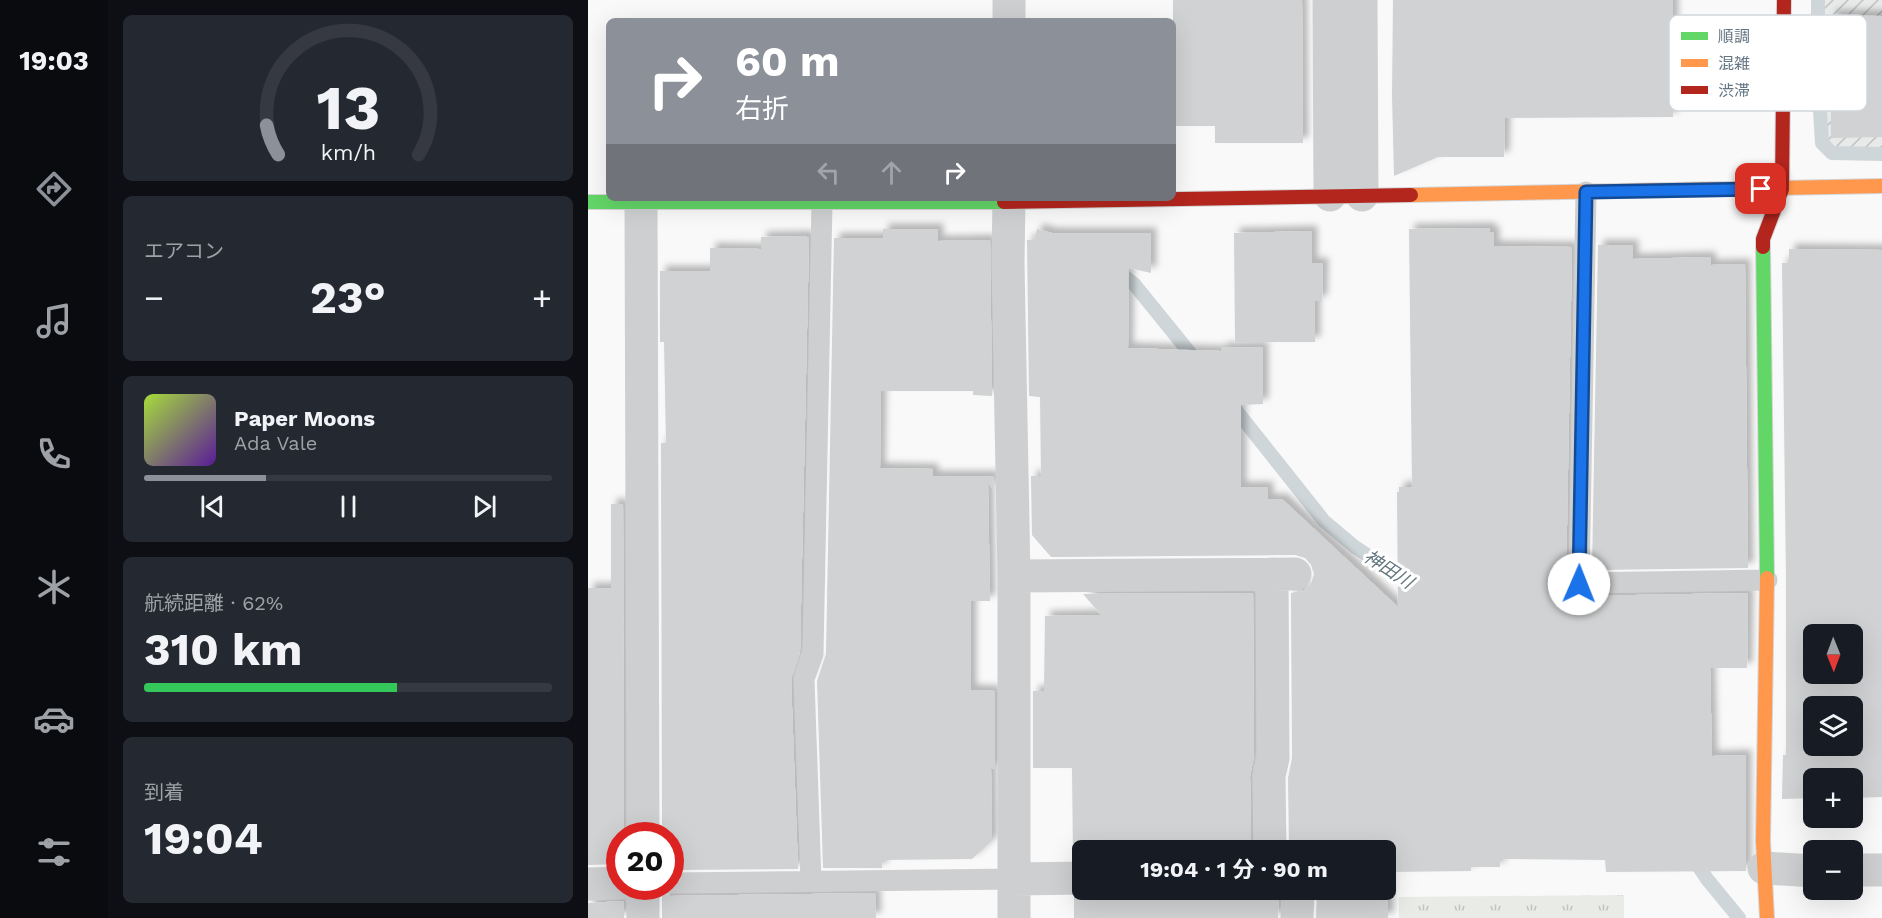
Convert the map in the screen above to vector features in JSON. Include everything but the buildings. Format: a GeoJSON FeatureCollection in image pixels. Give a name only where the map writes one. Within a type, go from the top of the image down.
{"type":"FeatureCollection","features":[{"type":"Feature","properties":{"kind":"street"},"geometry":{"type":"LineString","coordinates":[[1009,0],[1009,18]]}},
{"type":"Feature","properties":{"kind":"street"},"geometry":{"type":"LineString","coordinates":[[1329,0],[1329,195]]}},
{"type":"Feature","properties":{"kind":"street"},"geometry":{"type":"LineString","coordinates":[[1361,0],[1362,195]]}},
{"type":"Feature","properties":{"kind":"street"},"geometry":{"type":"LineString","coordinates":[[1784,0],[1784,15]]}},
{"type":"Feature","properties":{"kind":"street"},"geometry":{"type":"LineString","coordinates":[[1767,918],[1764,868],[1767,580],[1762,239],[1782,189],[1783,111]]}},
{"type":"Feature","properties":{"kind":"street"},"geometry":{"type":"LineString","coordinates":[[1176,197],[1882,186]]}},
{"type":"Feature","properties":{"kind":"street"},"geometry":{"type":"LineString","coordinates":[[588,202],[916,201]]}},
{"type":"Feature","properties":{"kind":"street"},"geometry":{"type":"LineString","coordinates":[[1009,201],[1008,263],[1014,576],[1014,918]]}},
{"type":"Feature","properties":{"kind":"street"},"geometry":{"type":"LineString","coordinates":[[641,202],[643,822]]}},
{"type":"Feature","properties":{"kind":"street"},"geometry":{"type":"LineString","coordinates":[[1014,576],[1284,574],[1274,758],[1269,776],[1270,840]]}},
{"type":"Feature","properties":{"kind":"street"},"geometry":{"type":"LineString","coordinates":[[1764,868],[1803,870]]}},
{"type":"Feature","properties":{"kind":"street"},"geometry":{"type":"LineString","coordinates":[[1863,870],[1882,870]]}},
{"type":"Feature","properties":{"kind":"street"},"geometry":{"type":"LineString","coordinates":[[1015,879],[1072,878]]}},
{"type":"Feature","properties":{"kind":"street"},"geometry":{"type":"LineString","coordinates":[[588,884],[606,883]]}},
{"type":"Feature","properties":{"kind":"street"},"geometry":{"type":"LineString","coordinates":[[643,900],[643,918]]}},
{"type":"Feature","properties":{"kind":"street"},"geometry":{"type":"LineString","coordinates":[[1297,918],[1298,900]]}},
{"type":"Feature","properties":{"kind":"lane"},"geometry":{"type":"LineString","coordinates":[[1586,192],[1579,584],[1767,580]]}},
{"type":"Feature","properties":{"kind":"lane"},"geometry":{"type":"LineString","coordinates":[[811,882],[804,679],[813,654],[822,202]]}},
{"type":"Feature","properties":{"kind":"lane"},"geometry":{"type":"LineString","coordinates":[[684,883],[1015,879]]}},
{"type":"Feature","properties":{"kind":"shaded area"},"geometry":{"type":"Polygon","coordinates":[[[1825,0],[1882,0],[1882,147],[1837,147],[1827,137],[1827,111],[1867,111],[1867,15],[1825,15],[1825,0]]]}},
{"type":"Feature","properties":{"kind":"green space"},"geometry":{"type":"Polygon","coordinates":[[[1624,895],[1624,918],[1399,918],[1399,897],[1624,895]]]}},
{"type":"Feature","properties":{"kind":"waterway"},"geometry":{"type":"LineString","coordinates":[[1818,0],[1818,15]]}},
{"type":"Feature","properties":{"kind":"waterway"},"geometry":{"type":"LineString","coordinates":[[1820,111],[1822,143],[1832,153],[1882,154]]}},
{"type":"Feature","properties":{"kind":"waterway","name":"神田川"},"geometry":{"type":"LineString","coordinates":[[1114,274],[1124,276],[1134,284],[1198,363]]}},
{"type":"Feature","properties":{"kind":"waterway","name":"神田川"},"geometry":{"type":"LineString","coordinates":[[1231,404],[1324,521],[1355,547],[1413,585]]}},
{"type":"Feature","properties":{"kind":"waterway","name":"神田川"},"geometry":{"type":"LineString","coordinates":[[1693,858],[1739,918]]}},
{"type":"Feature","properties":{"kind":"traffic: fast"},"geometry":{"type":"LineString","coordinates":[[588,202],[1004,202]]}},
{"type":"Feature","properties":{"kind":"traffic: fast"},"geometry":{"type":"LineString","coordinates":[[1763,247],[1767,578]]}},
{"type":"Feature","properties":{"kind":"traffic: slow"},"geometry":{"type":"LineString","coordinates":[[1411,195],[1882,186]]}},
{"type":"Feature","properties":{"kind":"traffic: slow"},"geometry":{"type":"LineString","coordinates":[[1767,578],[1763,841],[1767,918]]}},
{"type":"Feature","properties":{"kind":"traffic: jam"},"geometry":{"type":"LineString","coordinates":[[1784,0],[1784,15]]}},
{"type":"Feature","properties":{"kind":"traffic: jam"},"geometry":{"type":"LineString","coordinates":[[1763,247],[1763,239],[1782,189],[1783,111]]}},
{"type":"Feature","properties":{"kind":"traffic: jam"},"geometry":{"type":"LineString","coordinates":[[1176,199],[1411,195]]}},
{"type":"Feature","properties":{"kind":"traffic: jam"},"geometry":{"type":"LineString","coordinates":[[1004,202],[1062,201]]}},
{"type":"Feature","properties":{"kind":"route"},"geometry":{"type":"LineString","coordinates":[[1579,584],[1586,192],[1761,189]]}}]}
